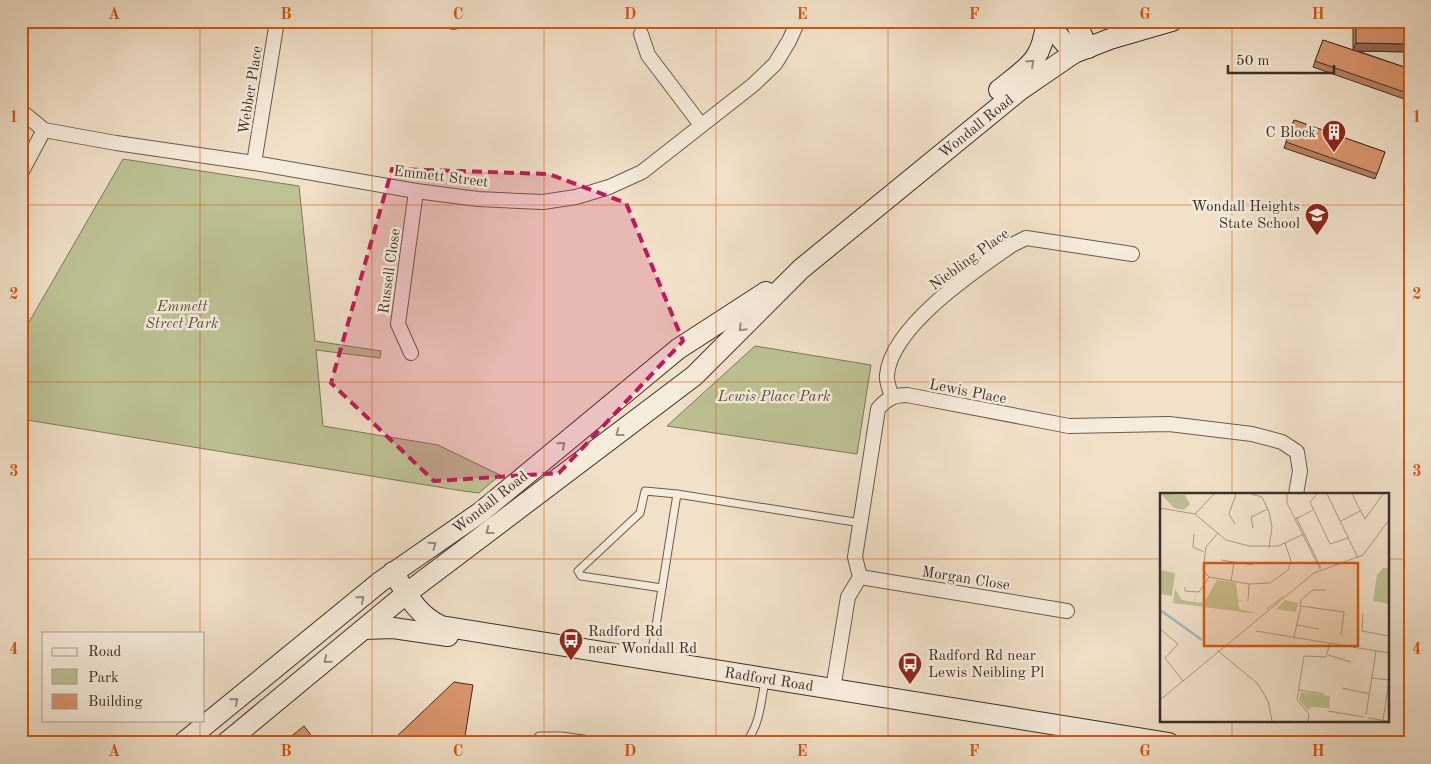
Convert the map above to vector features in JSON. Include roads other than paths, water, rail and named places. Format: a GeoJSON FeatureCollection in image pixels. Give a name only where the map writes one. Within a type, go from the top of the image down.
{"type":"FeatureCollection","features":[{"type":"Feature","properties":{"kind":"main road"},"geometry":{"type":"LineString","coordinates":[[1075,21],[1081,51]]}},
{"type":"Feature","properties":{"kind":"main road","name":"Wondall Road"},"geometry":{"type":"LineString","coordinates":[[183,743],[393,572],[481,512],[678,349],[801,268],[1020,90],[1081,51],[1110,39],[1172,21]]}},
{"type":"Feature","properties":{"kind":"main road"},"geometry":{"type":"LineString","coordinates":[[1046,22],[1081,51]]}},
{"type":"Feature","properties":{"kind":"main road"},"geometry":{"type":"LineString","coordinates":[[966,134],[965,118],[1035,61],[1042,47],[1046,22]]}},
{"type":"Feature","properties":{"kind":"main road","name":"Wondall Road"},"geometry":{"type":"LineString","coordinates":[[226,743],[407,593],[699,371],[801,268]]}},
{"type":"Feature","properties":{"kind":"main road"},"geometry":{"type":"LineString","coordinates":[[678,349],[694,358],[699,371]]}},
{"type":"Feature","properties":{"kind":"main road","name":"Radford Road"},"geometry":{"type":"LineString","coordinates":[[393,572],[426,619],[441,626],[1169,743]]}},
{"type":"Feature","properties":{"kind":"main road"},"geometry":{"type":"LineString","coordinates":[[364,629],[393,628],[471,640],[482,632]]}},
{"type":"Feature","properties":{"kind":"street","name":"Webber Place"},"geometry":{"type":"LineString","coordinates":[[254,163],[277,21]]}},
{"type":"Feature","properties":{"kind":"street"},"geometry":{"type":"LineString","coordinates":[[450,21],[454,22]]}},
{"type":"Feature","properties":{"kind":"street","name":"Emmett Street"},"geometry":{"type":"LineString","coordinates":[[21,111],[44,130],[416,191],[478,199],[544,202],[576,197],[609,187],[642,172],[753,85],[775,64],[790,41],[798,21]]}},
{"type":"Feature","properties":{"kind":"street"},"geometry":{"type":"LineString","coordinates":[[641,34],[648,55],[701,125]]}},
{"type":"Feature","properties":{"kind":"street"},"geometry":{"type":"LineString","coordinates":[[21,173],[44,130]]}},
{"type":"Feature","properties":{"kind":"street","name":"Russell Close"},"geometry":{"type":"LineString","coordinates":[[411,353],[398,324],[416,191]]}},
{"type":"Feature","properties":{"kind":"street","name":"Niebling Place"},"geometry":{"type":"LineString","coordinates":[[892,397],[886,377],[890,361],[901,337],[920,316],[1012,244],[1026,238],[1132,254]]}},
{"type":"Feature","properties":{"kind":"street","name":"Lewis Place"},"geometry":{"type":"LineString","coordinates":[[892,397],[907,396],[1069,426],[1169,424],[1252,434],[1282,442],[1297,452],[1300,471],[1296,493]]}},
{"type":"Feature","properties":{"kind":"street"},"geometry":{"type":"LineString","coordinates":[[833,689],[848,597],[860,577],[855,557],[878,409],[885,401],[892,397]]}},
{"type":"Feature","properties":{"kind":"street","name":"Morgan Close"},"geometry":{"type":"LineString","coordinates":[[860,577],[1067,610]]}},
{"type":"Feature","properties":{"kind":"lane"},"geometry":{"type":"LineString","coordinates":[[662,588],[581,576],[578,571],[640,512],[645,491],[677,494],[860,523]]}},
{"type":"Feature","properties":{"kind":"lane"},"geometry":{"type":"LineString","coordinates":[[650,660],[677,494]]}},
{"type":"Feature","properties":{"kind":"lane"},"geometry":{"type":"LineString","coordinates":[[745,743],[753,734],[756,725],[765,678]]}},
{"type":"Feature","properties":{"kind":"lane"},"geometry":{"type":"LineString","coordinates":[[533,743],[539,736],[562,736],[611,743]]}},
{"type":"Feature","properties":{"kind":"place","name":"C Block"},"geometry":{"type":"Point","coordinates":[1334,153]}},
{"type":"Feature","properties":{"kind":"place","name":"Wondall Heights State School"},"geometry":{"type":"Point","coordinates":[1317,236]}},
{"type":"Feature","properties":{"kind":"place","name":"Radford Rd near Wondall Rd"},"geometry":{"type":"Point","coordinates":[571,661]}},
{"type":"Feature","properties":{"kind":"place","name":"Radford Rd near Lewis Neibling Pl"},"geometry":{"type":"Point","coordinates":[910,685]}},
{"type":"Feature","properties":{"kind":"park label","name":"Emmett Street Park"},"geometry":{"type":"Point","coordinates":[182,314]}},
{"type":"Feature","properties":{"kind":"park label","name":"Lewis Place Park"},"geometry":{"type":"Point","coordinates":[774,396]}}]}
